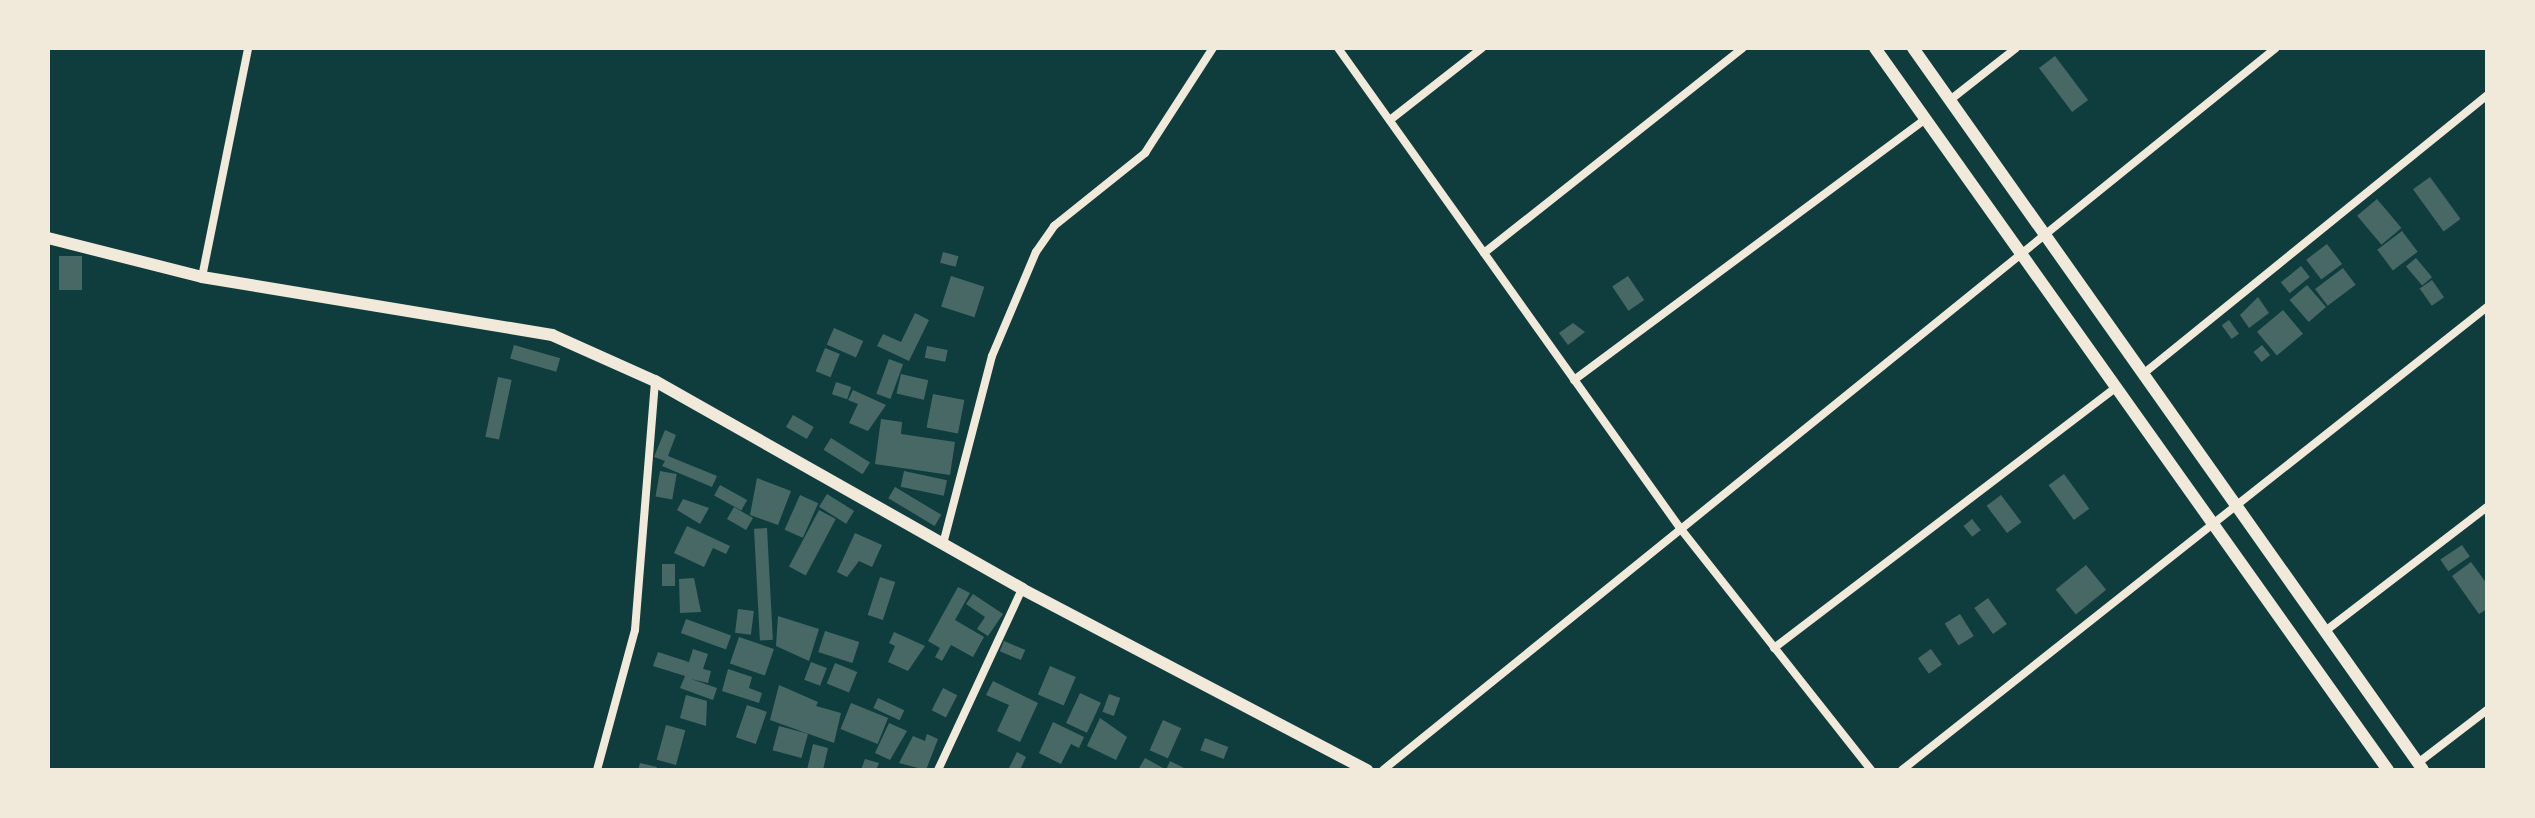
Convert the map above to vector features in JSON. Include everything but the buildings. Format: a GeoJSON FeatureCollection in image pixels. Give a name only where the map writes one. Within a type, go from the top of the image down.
{"type":"FeatureCollection","features":[{"type":"Feature","properties":{"kind":"street"},"geometry":{"type":"LineString","coordinates":[[202,277],[248,48]]}},
{"type":"Feature","properties":{"kind":"street"},"geometry":{"type":"LineString","coordinates":[[943,544],[992,356],[1036,252],[1054,226],[1145,153],[1213,48]]}},
{"type":"Feature","properties":{"kind":"street"},"geometry":{"type":"LineString","coordinates":[[1338,48],[1680,528],[1871,770]]}},
{"type":"Feature","properties":{"kind":"street"},"geometry":{"type":"LineString","coordinates":[[1390,120],[1482,48]]}},
{"type":"Feature","properties":{"kind":"street"},"geometry":{"type":"LineString","coordinates":[[1484,253],[1743,48]]}},
{"type":"Feature","properties":{"kind":"street"},"geometry":{"type":"LineString","coordinates":[[1875,48],[2017,254],[2388,770]]}},
{"type":"Feature","properties":{"kind":"street"},"geometry":{"type":"LineString","coordinates":[[1913,48],[2042,234],[2328,629],[2420,767],[2487,710]]}},
{"type":"Feature","properties":{"kind":"street"},"geometry":{"type":"LineString","coordinates":[[1950,100],[2016,48]]}},
{"type":"Feature","properties":{"kind":"street"},"geometry":{"type":"LineString","coordinates":[[1383,770],[2017,254],[2276,48]]}},
{"type":"Feature","properties":{"kind":"street"},"geometry":{"type":"LineString","coordinates":[[2143,374],[2487,95]]}},
{"type":"Feature","properties":{"kind":"street"},"geometry":{"type":"LineString","coordinates":[[1574,380],[1925,119]]}},
{"type":"Feature","properties":{"kind":"street"},"geometry":{"type":"LineString","coordinates":[[48,238],[202,277],[552,335],[655,381],[1022,589],[1367,770]]}},
{"type":"Feature","properties":{"kind":"street"},"geometry":{"type":"LineString","coordinates":[[1902,770],[2487,307]]}},
{"type":"Feature","properties":{"kind":"street"},"geometry":{"type":"LineString","coordinates":[[597,770],[635,630],[655,381]]}},
{"type":"Feature","properties":{"kind":"street"},"geometry":{"type":"LineString","coordinates":[[1774,648],[2115,388]]}},
{"type":"Feature","properties":{"kind":"street"},"geometry":{"type":"LineString","coordinates":[[2328,629],[2487,507]]}},
{"type":"Feature","properties":{"kind":"street"},"geometry":{"type":"LineString","coordinates":[[938,770],[1022,589]]}}]}
